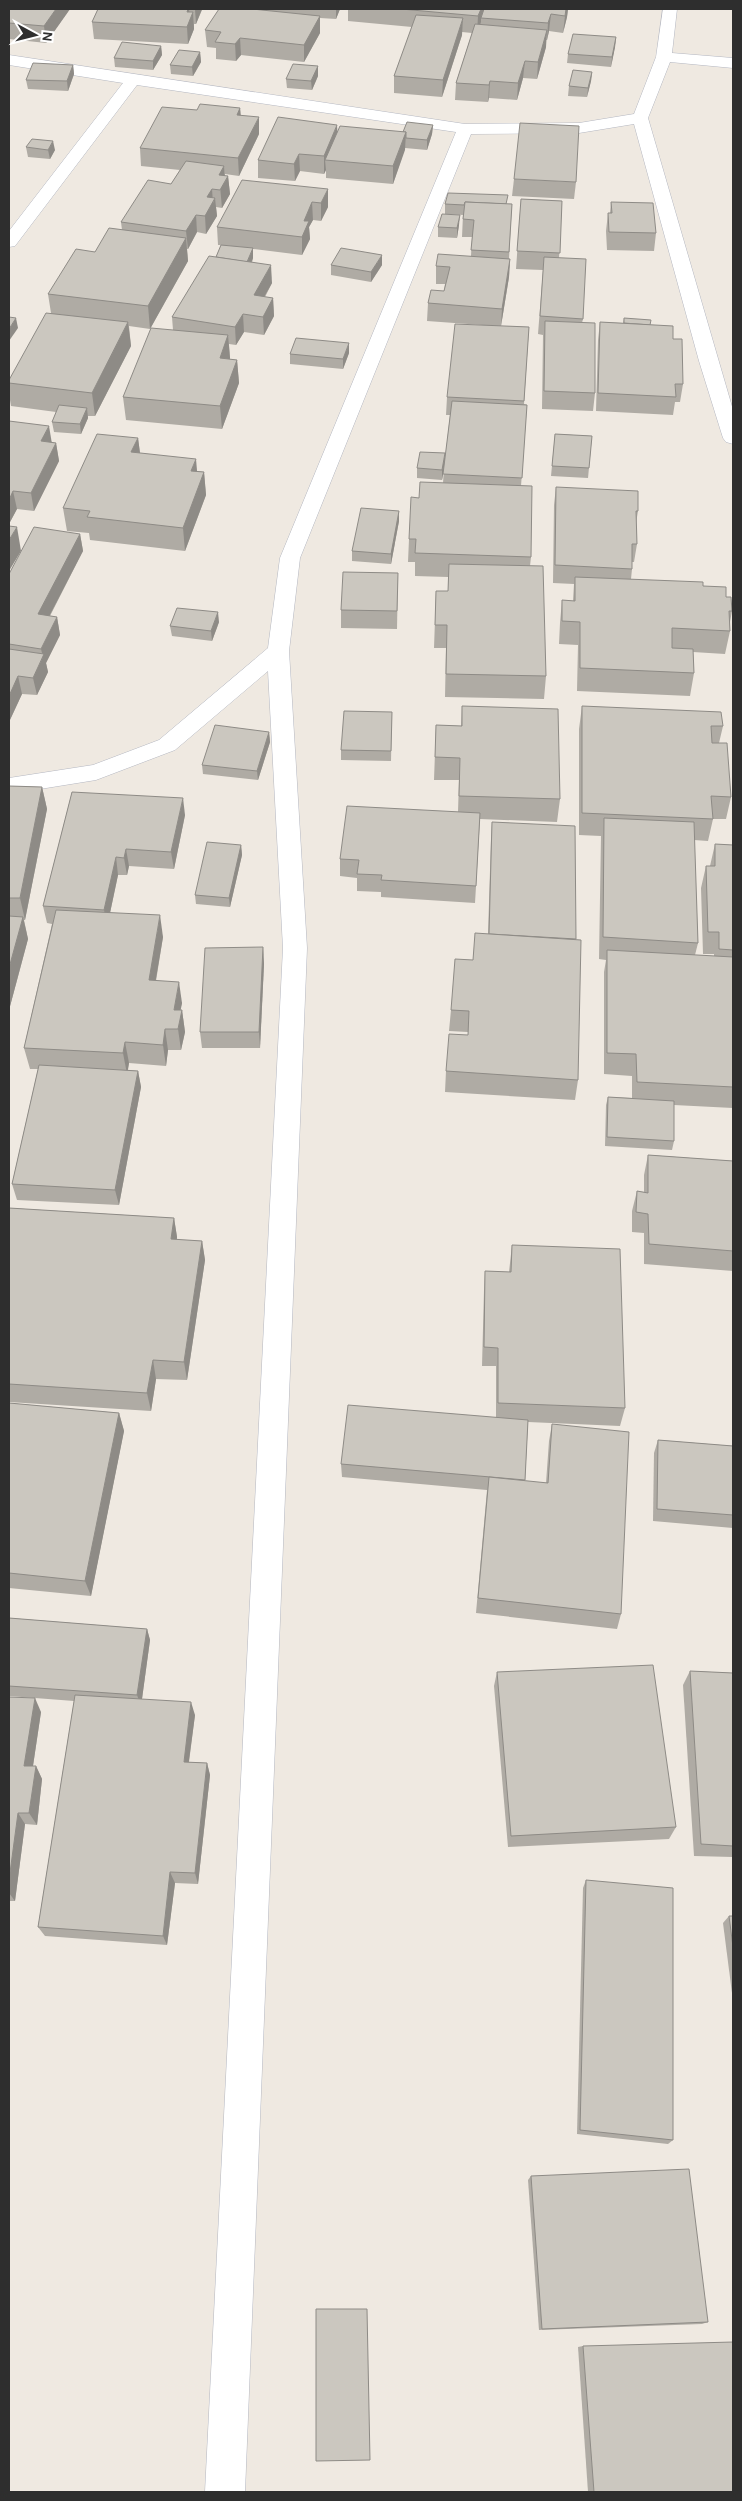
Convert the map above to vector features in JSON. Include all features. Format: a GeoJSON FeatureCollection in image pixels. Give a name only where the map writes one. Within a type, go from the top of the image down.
{"type":"FeatureCollection","features":[{"type":"Feature","properties":{"kind":"street"},"geometry":{"type":"LineString","coordinates":[[670,9],[664,57],[640,118],[708,362],[733,438]]}},
{"type":"Feature","properties":{"kind":"street"},"geometry":{"type":"LineString","coordinates":[[664,57],[733,63]]}},
{"type":"Feature","properties":{"kind":"street"},"geometry":{"type":"LineString","coordinates":[[9,60],[465,129],[579,128],[640,118]]}},
{"type":"Feature","properties":{"kind":"street"},"geometry":{"type":"LineString","coordinates":[[9,242],[133,80]]}},
{"type":"Feature","properties":{"kind":"street"},"geometry":{"type":"LineString","coordinates":[[225,2492],[295,948],[278,650],[290,558],[465,129]]}},
{"type":"Feature","properties":{"kind":"street"},"geometry":{"type":"LineString","coordinates":[[9,786],[96,772],[166,745],[278,650]]}},
{"type":"Feature","properties":{"kind":"building"},"geometry":{"type":"Polygon","coordinates":[[[9,9],[56,9],[44,26],[9,23],[9,9]]]}},
{"type":"Feature","properties":{"kind":"building"},"geometry":{"type":"Polygon","coordinates":[[[98,9],[188,9],[187,12],[193,12],[187,27],[92,22],[98,9]]]}},
{"type":"Feature","properties":{"kind":"building"},"geometry":{"type":"Polygon","coordinates":[[[219,9],[252,9],[320,16],[304,45],[240,38],[235,44],[215,42],[221,32],[205,30],[219,9]]]}},
{"type":"Feature","properties":{"kind":"building"},"geometry":{"type":"Polygon","coordinates":[[[401,9],[481,9],[478,16],[401,9]]]}},
{"type":"Feature","properties":{"kind":"building"},"geometry":{"type":"Polygon","coordinates":[[[484,9],[566,9],[565,16],[551,14],[548,23],[481,18],[484,9]]]}},
{"type":"Feature","properties":{"kind":"building"},"geometry":{"type":"Polygon","coordinates":[[[416,15],[463,18],[443,80],[394,76],[416,15]]]}},
{"type":"Feature","properties":{"kind":"building"},"geometry":{"type":"Polygon","coordinates":[[[475,24],[547,30],[538,62],[525,61],[518,83],[490,81],[489,85],[456,83],[475,24]]]}},
{"type":"Feature","properties":{"kind":"building"},"geometry":{"type":"Polygon","coordinates":[[[573,34],[616,37],[612,57],[568,54],[573,34]]]}},
{"type":"Feature","properties":{"kind":"building"},"geometry":{"type":"Polygon","coordinates":[[[122,42],[161,46],[153,61],[114,58],[122,42]]]}},
{"type":"Feature","properties":{"kind":"building"},"geometry":{"type":"Polygon","coordinates":[[[179,50],[200,52],[192,67],[170,65],[179,50]]]}},
{"type":"Feature","properties":{"kind":"building"},"geometry":{"type":"Polygon","coordinates":[[[33,63],[73,65],[67,81],[26,80],[33,63]]]}},
{"type":"Feature","properties":{"kind":"building"},"geometry":{"type":"Polygon","coordinates":[[[293,64],[318,66],[311,81],[286,79],[293,64]]]}},
{"type":"Feature","properties":{"kind":"building"},"geometry":{"type":"Polygon","coordinates":[[[573,70],[592,72],[588,88],[569,86],[573,70]]]}},
{"type":"Feature","properties":{"kind":"building"},"geometry":{"type":"Polygon","coordinates":[[[200,104],[240,108],[237,115],[259,117],[238,158],[140,148],[162,107],[197,110],[200,104]]]}},
{"type":"Feature","properties":{"kind":"building"},"geometry":{"type":"Polygon","coordinates":[[[278,117],[337,125],[324,156],[299,154],[294,164],[258,160],[278,117]]]}},
{"type":"Feature","properties":{"kind":"building"},"geometry":{"type":"Polygon","coordinates":[[[407,122],[433,125],[427,140],[406,138],[406,132],[403,132],[407,122]]]}},
{"type":"Feature","properties":{"kind":"building"},"geometry":{"type":"Polygon","coordinates":[[[520,123],[579,126],[576,182],[514,179],[520,123]]]}},
{"type":"Feature","properties":{"kind":"building"},"geometry":{"type":"Polygon","coordinates":[[[340,126],[406,132],[393,166],[325,160],[340,126]]]}},
{"type":"Feature","properties":{"kind":"building"},"geometry":{"type":"Polygon","coordinates":[[[32,139],[53,141],[48,150],[26,147],[32,139]]]}},
{"type":"Feature","properties":{"kind":"building"},"geometry":{"type":"Polygon","coordinates":[[[186,161],[224,166],[219,175],[228,176],[220,190],[212,189],[207,197],[215,198],[205,216],[196,215],[186,231],[121,222],[148,180],[171,184],[186,161]]]}},
{"type":"Feature","properties":{"kind":"building"},"geometry":{"type":"Polygon","coordinates":[[[242,180],[328,189],[321,203],[312,202],[304,221],[309,221],[302,237],[217,227],[242,180]]]}},
{"type":"Feature","properties":{"kind":"building"},"geometry":{"type":"Polygon","coordinates":[[[448,193],[508,195],[506,204],[465,202],[464,205],[445,204],[448,193]]]}},
{"type":"Feature","properties":{"kind":"building"},"geometry":{"type":"Polygon","coordinates":[[[521,199],[562,201],[560,253],[517,251],[521,199]]]}},
{"type":"Feature","properties":{"kind":"building"},"geometry":{"type":"Polygon","coordinates":[[[465,202],[512,204],[509,252],[471,250],[474,220],[463,219],[465,202]]]}},
{"type":"Feature","properties":{"kind":"building"},"geometry":{"type":"Polygon","coordinates":[[[611,202],[653,203],[656,233],[609,232],[608,213],[612,213],[611,202]]]}},
{"type":"Feature","properties":{"kind":"building"},"geometry":{"type":"Polygon","coordinates":[[[442,214],[460,215],[457,228],[438,227],[442,214]]]}},
{"type":"Feature","properties":{"kind":"building"},"geometry":{"type":"Polygon","coordinates":[[[109,228],[186,238],[148,306],[48,294],[76,249],[95,252],[109,228]]]}},
{"type":"Feature","properties":{"kind":"building"},"geometry":{"type":"Polygon","coordinates":[[[221,245],[253,248],[247,262],[216,257],[221,245]]]}},
{"type":"Feature","properties":{"kind":"building"},"geometry":{"type":"Polygon","coordinates":[[[341,248],[382,255],[371,272],[331,265],[341,248]]]}},
{"type":"Feature","properties":{"kind":"building"},"geometry":{"type":"Polygon","coordinates":[[[438,254],[510,259],[502,309],[428,303],[431,290],[444,291],[450,267],[436,266],[438,254]]]}},
{"type":"Feature","properties":{"kind":"building"},"geometry":{"type":"Polygon","coordinates":[[[209,256],[271,265],[254,295],[273,298],[263,317],[243,314],[235,327],[172,317],[209,256]]]}},
{"type":"Feature","properties":{"kind":"building"},"geometry":{"type":"Polygon","coordinates":[[[544,257],[586,259],[583,319],[540,316],[544,257]]]}},
{"type":"Feature","properties":{"kind":"building"},"geometry":{"type":"Polygon","coordinates":[[[46,313],[128,322],[92,393],[9,383],[46,313]]]}},
{"type":"Feature","properties":{"kind":"building"},"geometry":{"type":"Polygon","coordinates":[[[9,317],[16,318],[9,329],[9,317]]]}},
{"type":"Feature","properties":{"kind":"building"},"geometry":{"type":"Polygon","coordinates":[[[624,318],[651,320],[650,325],[624,323],[624,318]]]}},
{"type":"Feature","properties":{"kind":"building"},"geometry":{"type":"Polygon","coordinates":[[[545,321],[595,323],[595,393],[544,391],[545,321]]]}},
{"type":"Feature","properties":{"kind":"building"},"geometry":{"type":"Polygon","coordinates":[[[600,322],[673,326],[673,339],[682,339],[683,384],[675,384],[676,397],[598,393],[600,322]]]}},
{"type":"Feature","properties":{"kind":"building"},"geometry":{"type":"Polygon","coordinates":[[[455,324],[529,327],[524,401],[447,397],[455,324]]]}},
{"type":"Feature","properties":{"kind":"building"},"geometry":{"type":"Polygon","coordinates":[[[151,328],[228,335],[220,358],[237,360],[220,406],[123,397],[151,328]]]}},
{"type":"Feature","properties":{"kind":"building"},"geometry":{"type":"Polygon","coordinates":[[[296,338],[349,343],[343,359],[290,354],[296,338]]]}},
{"type":"Feature","properties":{"kind":"building"},"geometry":{"type":"Polygon","coordinates":[[[452,401],[527,405],[522,478],[443,474],[452,401]]]}},
{"type":"Feature","properties":{"kind":"building"},"geometry":{"type":"Polygon","coordinates":[[[59,405],[87,408],[80,424],[52,422],[59,405]]]}},
{"type":"Feature","properties":{"kind":"building"},"geometry":{"type":"Polygon","coordinates":[[[9,421],[49,426],[41,441],[56,443],[31,493],[13,491],[9,500],[9,421]]]}},
{"type":"Feature","properties":{"kind":"building"},"geometry":{"type":"Polygon","coordinates":[[[97,434],[138,438],[131,452],[196,459],[191,471],[204,472],[183,528],[87,517],[90,511],[63,508],[97,434]]]}},
{"type":"Feature","properties":{"kind":"building"},"geometry":{"type":"Polygon","coordinates":[[[555,434],[592,436],[589,468],[552,466],[555,434]]]}},
{"type":"Feature","properties":{"kind":"building"},"geometry":{"type":"Polygon","coordinates":[[[420,452],[445,453],[442,470],[417,468],[420,452]]]}},
{"type":"Feature","properties":{"kind":"building"},"geometry":{"type":"Polygon","coordinates":[[[420,482],[532,486],[531,557],[415,553],[416,539],[409,539],[411,497],[419,498],[420,482]]]}},
{"type":"Feature","properties":{"kind":"building"},"geometry":{"type":"Polygon","coordinates":[[[556,487],[638,491],[638,511],[636,511],[637,544],[632,544],[632,569],[555,565],[556,487]]]}},
{"type":"Feature","properties":{"kind":"building"},"geometry":{"type":"Polygon","coordinates":[[[361,508],[399,511],[391,554],[352,551],[361,508]]]}},
{"type":"Feature","properties":{"kind":"building"},"geometry":{"type":"Polygon","coordinates":[[[9,526],[17,527],[9,540],[9,526]]]}},
{"type":"Feature","properties":{"kind":"building"},"geometry":{"type":"Polygon","coordinates":[[[34,527],[80,534],[38,614],[57,617],[41,649],[9,644],[9,574],[34,527]]]}},
{"type":"Feature","properties":{"kind":"building"},"geometry":{"type":"Polygon","coordinates":[[[449,564],[543,566],[546,676],[446,674],[447,625],[435,625],[436,591],[448,591],[449,564]]]}},
{"type":"Feature","properties":{"kind":"building"},"geometry":{"type":"Polygon","coordinates":[[[343,572],[398,573],[397,611],[341,610],[343,572]]]}},
{"type":"Feature","properties":{"kind":"building"},"geometry":{"type":"Polygon","coordinates":[[[575,577],[703,582],[703,586],[726,587],[726,597],[731,597],[732,611],[729,611],[730,631],[672,628],[672,648],[693,649],[694,673],[580,668],[580,622],[562,621],[562,600],[575,601],[575,577]]]}},
{"type":"Feature","properties":{"kind":"building"},"geometry":{"type":"Polygon","coordinates":[[[177,608],[218,612],[211,631],[170,626],[177,608]]]}},
{"type":"Feature","properties":{"kind":"building"},"geometry":{"type":"Polygon","coordinates":[[[9,649],[44,654],[33,678],[18,676],[9,696],[9,649]]]}},
{"type":"Feature","properties":{"kind":"building"},"geometry":{"type":"Polygon","coordinates":[[[462,706],[558,709],[560,799],[459,796],[460,758],[435,757],[436,725],[462,726],[462,706]]]}},
{"type":"Feature","properties":{"kind":"building"},"geometry":{"type":"Polygon","coordinates":[[[582,706],[721,712],[723,726],[711,726],[712,743],[727,743],[731,797],[711,796],[713,819],[582,813],[582,706]]]}},
{"type":"Feature","properties":{"kind":"building"},"geometry":{"type":"Polygon","coordinates":[[[344,711],[392,712],[391,751],[341,750],[344,711]]]}},
{"type":"Feature","properties":{"kind":"building"},"geometry":{"type":"Polygon","coordinates":[[[215,725],[269,732],[257,771],[202,765],[215,725]]]}},
{"type":"Feature","properties":{"kind":"building"},"geometry":{"type":"Polygon","coordinates":[[[9,786],[42,787],[20,898],[9,898],[9,786]]]}},
{"type":"Feature","properties":{"kind":"building"},"geometry":{"type":"Polygon","coordinates":[[[72,792],[183,798],[171,852],[126,849],[124,858],[116,857],[104,910],[43,906],[72,792]]]}},
{"type":"Feature","properties":{"kind":"building"},"geometry":{"type":"Polygon","coordinates":[[[347,806],[480,813],[476,886],[381,880],[382,875],[357,874],[359,860],[340,859],[347,806]]]}},
{"type":"Feature","properties":{"kind":"building"},"geometry":{"type":"Polygon","coordinates":[[[604,818],[694,822],[698,943],[603,937],[604,818]]]}},
{"type":"Feature","properties":{"kind":"building"},"geometry":{"type":"Polygon","coordinates":[[[492,822],[575,826],[576,939],[489,934],[492,822]]]}},
{"type":"Feature","properties":{"kind":"building"},"geometry":{"type":"Polygon","coordinates":[[[207,842],[241,845],[229,898],[195,895],[207,842]]]}},
{"type":"Feature","properties":{"kind":"building"},"geometry":{"type":"Polygon","coordinates":[[[715,844],[733,845],[733,950],[719,949],[719,932],[708,932],[706,866],[715,866],[715,844]]]}},
{"type":"Feature","properties":{"kind":"building"},"geometry":{"type":"Polygon","coordinates":[[[56,910],[160,915],[149,980],[179,982],[174,1010],[182,1010],[178,1029],[165,1029],[163,1045],[125,1042],[123,1053],[24,1048],[56,910]]]}},
{"type":"Feature","properties":{"kind":"building"},"geometry":{"type":"Polygon","coordinates":[[[9,916],[23,917],[9,968],[9,916]]]}},
{"type":"Feature","properties":{"kind":"building"},"geometry":{"type":"Polygon","coordinates":[[[475,933],[581,940],[578,1080],[446,1071],[449,1034],[468,1035],[469,1011],[451,1010],[455,959],[473,960],[475,933]]]}},
{"type":"Feature","properties":{"kind":"building"},"geometry":{"type":"Polygon","coordinates":[[[263,947],[259,1032],[200,1032],[205,948],[263,947]]]}},
{"type":"Feature","properties":{"kind":"building"},"geometry":{"type":"Polygon","coordinates":[[[607,950],[733,957],[733,1087],[637,1082],[636,1054],[607,1053],[607,950]]]}},
{"type":"Feature","properties":{"kind":"building"},"geometry":{"type":"Polygon","coordinates":[[[39,1065],[138,1071],[115,1190],[12,1184],[39,1065]]]}},
{"type":"Feature","properties":{"kind":"building"},"geometry":{"type":"Polygon","coordinates":[[[608,1097],[674,1101],[674,1141],[607,1137],[608,1097]]]}},
{"type":"Feature","properties":{"kind":"building"},"geometry":{"type":"Polygon","coordinates":[[[648,1155],[733,1161],[733,1251],[649,1244],[648,1214],[636,1212],[637,1191],[648,1193],[648,1155]]]}},
{"type":"Feature","properties":{"kind":"building"},"geometry":{"type":"Polygon","coordinates":[[[9,1208],[174,1218],[171,1239],[202,1241],[184,1362],[153,1360],[147,1393],[9,1384],[9,1208]]]}},
{"type":"Feature","properties":{"kind":"building"},"geometry":{"type":"Polygon","coordinates":[[[512,1245],[620,1249],[625,1408],[498,1403],[498,1348],[484,1347],[485,1271],[511,1272],[512,1245]]]}},
{"type":"Feature","properties":{"kind":"building"},"geometry":{"type":"Polygon","coordinates":[[[9,1403],[119,1413],[85,1581],[9,1573],[9,1403]]]}},
{"type":"Feature","properties":{"kind":"building"},"geometry":{"type":"Polygon","coordinates":[[[348,1405],[528,1420],[525,1480],[341,1464],[348,1405]]]}},
{"type":"Feature","properties":{"kind":"building"},"geometry":{"type":"Polygon","coordinates":[[[552,1424],[629,1432],[621,1614],[478,1598],[489,1477],[548,1483],[552,1424]]]}},
{"type":"Feature","properties":{"kind":"building"},"geometry":{"type":"Polygon","coordinates":[[[658,1440],[733,1446],[733,1515],[657,1509],[658,1440]]]}},
{"type":"Feature","properties":{"kind":"building"},"geometry":{"type":"Polygon","coordinates":[[[9,1618],[147,1629],[137,1695],[9,1686],[9,1618]]]}},
{"type":"Feature","properties":{"kind":"building"},"geometry":{"type":"Polygon","coordinates":[[[653,1665],[676,1827],[511,1836],[497,1672],[653,1665]]]}},
{"type":"Feature","properties":{"kind":"building"},"geometry":{"type":"Polygon","coordinates":[[[690,1671],[733,1673],[733,1846],[701,1844],[690,1671]]]}},
{"type":"Feature","properties":{"kind":"building"},"geometry":{"type":"Polygon","coordinates":[[[75,1695],[191,1702],[184,1762],[207,1763],[195,1873],[170,1872],[163,1936],[38,1927],[75,1695]]]}},
{"type":"Feature","properties":{"kind":"building"},"geometry":{"type":"Polygon","coordinates":[[[9,1697],[35,1698],[24,1766],[36,1766],[29,1813],[18,1813],[9,1880],[9,1697]]]}},
{"type":"Feature","properties":{"kind":"building"},"geometry":{"type":"Polygon","coordinates":[[[586,1880],[673,1888],[673,2140],[580,2130],[586,1880]]]}},
{"type":"Feature","properties":{"kind":"building"},"geometry":{"type":"Polygon","coordinates":[[[729,1916],[733,1916],[733,1947],[729,1916]]]}},
{"type":"Feature","properties":{"kind":"building"},"geometry":{"type":"Polygon","coordinates":[[[689,2169],[708,2322],[542,2329],[531,2176],[689,2169]]]}},
{"type":"Feature","properties":{"kind":"building"},"geometry":{"type":"Polygon","coordinates":[[[316,2309],[367,2309],[370,2460],[316,2461],[316,2309]]]}},
{"type":"Feature","properties":{"kind":"building"},"geometry":{"type":"Polygon","coordinates":[[[733,2342],[733,2492],[594,2492],[583,2346],[733,2342]]]}}]}
